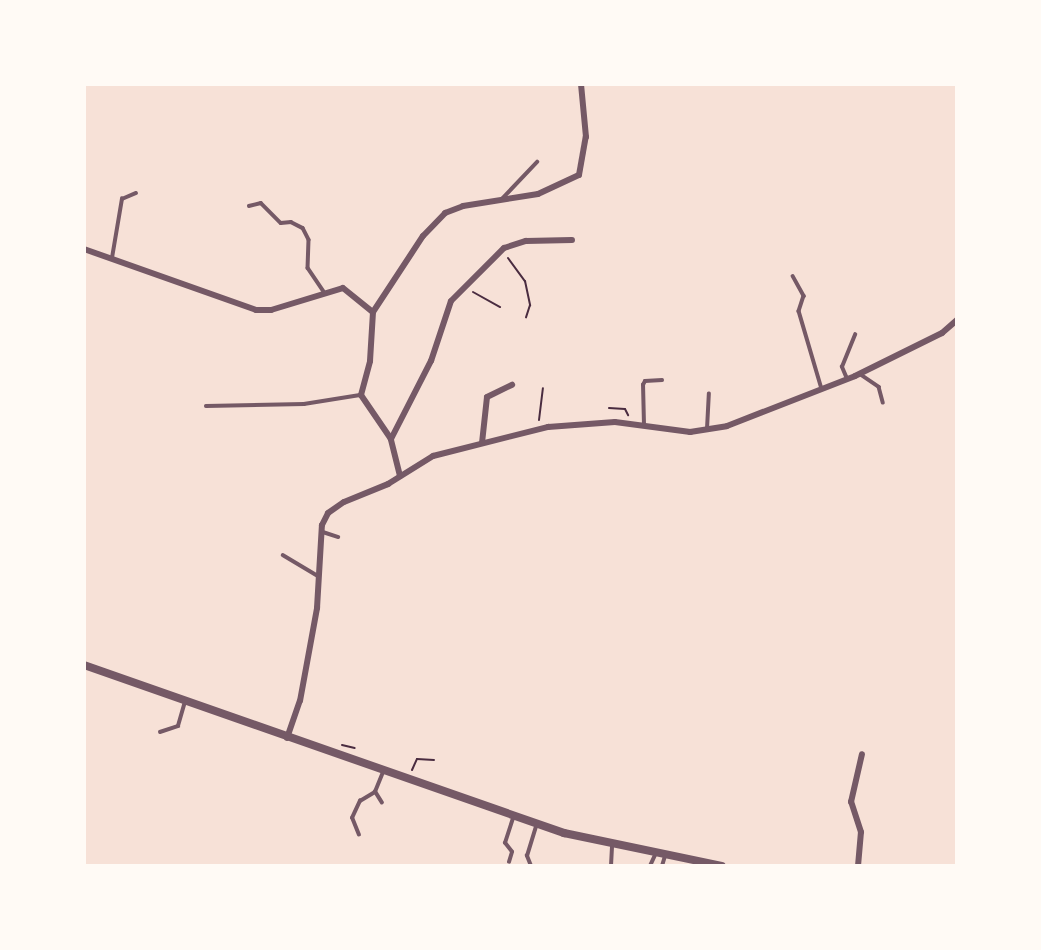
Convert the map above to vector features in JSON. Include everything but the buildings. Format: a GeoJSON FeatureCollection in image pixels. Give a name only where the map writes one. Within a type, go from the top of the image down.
{"type":"FeatureCollection","features":[{"type":"Feature","properties":{"kind":"street"},"geometry":{"type":"LineString","coordinates":[[400,476],[391,439],[361,395],[370,361],[373,312],[437,220],[463,206],[538,194],[579,175],[586,137],[581,84]]}},
{"type":"Feature","properties":{"kind":"street"},"geometry":{"type":"LineString","coordinates":[[391,439],[431,361],[447,307],[463,287],[504,248],[526,241],[572,240]]}},
{"type":"Feature","properties":{"kind":"street"},"geometry":{"type":"LineString","coordinates":[[84,248],[263,311],[348,289],[373,312]]}},
{"type":"Feature","properties":{"kind":"street"},"geometry":{"type":"LineString","coordinates":[[286,740],[300,701],[320,577],[321,531],[334,508],[400,476],[433,456],[535,430],[628,423],[707,432],[859,374],[942,333],[957,320]]}},
{"type":"Feature","properties":{"kind":"street"},"geometry":{"type":"LineString","coordinates":[[482,443],[487,397],[512,385]]}},
{"type":"Feature","properties":{"kind":"street"},"geometry":{"type":"LineString","coordinates":[[84,665],[286,740],[537,824],[612,844],[722,866]]}},
{"type":"Feature","properties":{"kind":"street"},"geometry":{"type":"LineString","coordinates":[[858,866],[861,832],[852,802],[862,754]]}},
{"type":"Feature","properties":{"kind":"lane"},"geometry":{"type":"LineString","coordinates":[[501,200],[511,185],[537,162]]}},
{"type":"Feature","properties":{"kind":"lane"},"geometry":{"type":"LineString","coordinates":[[112,258],[122,200],[136,193]]}},
{"type":"Feature","properties":{"kind":"lane"},"geometry":{"type":"LineString","coordinates":[[249,206],[265,205],[281,223],[291,222],[303,228],[309,240],[309,268],[325,293]]}},
{"type":"Feature","properties":{"kind":"lane"},"geometry":{"type":"LineString","coordinates":[[793,276],[804,296],[799,311],[822,389]]}},
{"type":"Feature","properties":{"kind":"lane"},"geometry":{"type":"LineString","coordinates":[[846,379],[842,366],[855,334]]}},
{"type":"Feature","properties":{"kind":"lane"},"geometry":{"type":"LineString","coordinates":[[859,374],[879,387],[883,402]]}},
{"type":"Feature","properties":{"kind":"lane"},"geometry":{"type":"LineString","coordinates":[[644,425],[643,385],[645,381],[662,380]]}},
{"type":"Feature","properties":{"kind":"lane"},"geometry":{"type":"LineString","coordinates":[[707,432],[709,394]]}},
{"type":"Feature","properties":{"kind":"lane"},"geometry":{"type":"LineString","coordinates":[[206,406],[304,404],[361,395]]}},
{"type":"Feature","properties":{"kind":"lane"},"geometry":{"type":"LineString","coordinates":[[321,531],[338,537]]}},
{"type":"Feature","properties":{"kind":"lane"},"geometry":{"type":"LineString","coordinates":[[283,555],[320,577]]}},
{"type":"Feature","properties":{"kind":"lane"},"geometry":{"type":"LineString","coordinates":[[160,732],[178,726],[185,701]]}},
{"type":"Feature","properties":{"kind":"lane"},"geometry":{"type":"LineString","coordinates":[[359,835],[352,818],[360,801],[375,792],[383,772]]}},
{"type":"Feature","properties":{"kind":"lane"},"geometry":{"type":"LineString","coordinates":[[375,792],[382,803]]}},
{"type":"Feature","properties":{"kind":"lane"},"geometry":{"type":"LineString","coordinates":[[509,862],[512,852],[505,843],[514,816]]}},
{"type":"Feature","properties":{"kind":"lane"},"geometry":{"type":"LineString","coordinates":[[531,866],[527,856],[537,824]]}},
{"type":"Feature","properties":{"kind":"lane"},"geometry":{"type":"LineString","coordinates":[[611,866],[612,844]]}},
{"type":"Feature","properties":{"kind":"lane"},"geometry":{"type":"LineString","coordinates":[[650,866],[661,853]]}},
{"type":"Feature","properties":{"kind":"lane"},"geometry":{"type":"LineString","coordinates":[[661,853],[662,866]]}},
{"type":"Feature","properties":{"kind":"path"},"geometry":{"type":"LineString","coordinates":[[504,248],[510,264],[525,281],[530,305],[526,317]]}},
{"type":"Feature","properties":{"kind":"path"},"geometry":{"type":"LineString","coordinates":[[463,287],[500,307]]}},
{"type":"Feature","properties":{"kind":"path"},"geometry":{"type":"LineString","coordinates":[[535,430],[543,388]]}},
{"type":"Feature","properties":{"kind":"path"},"geometry":{"type":"LineString","coordinates":[[609,408],[625,408],[628,423]]}},
{"type":"Feature","properties":{"kind":"path"},"geometry":{"type":"LineString","coordinates":[[408,780],[417,759],[434,760]]}}]}
